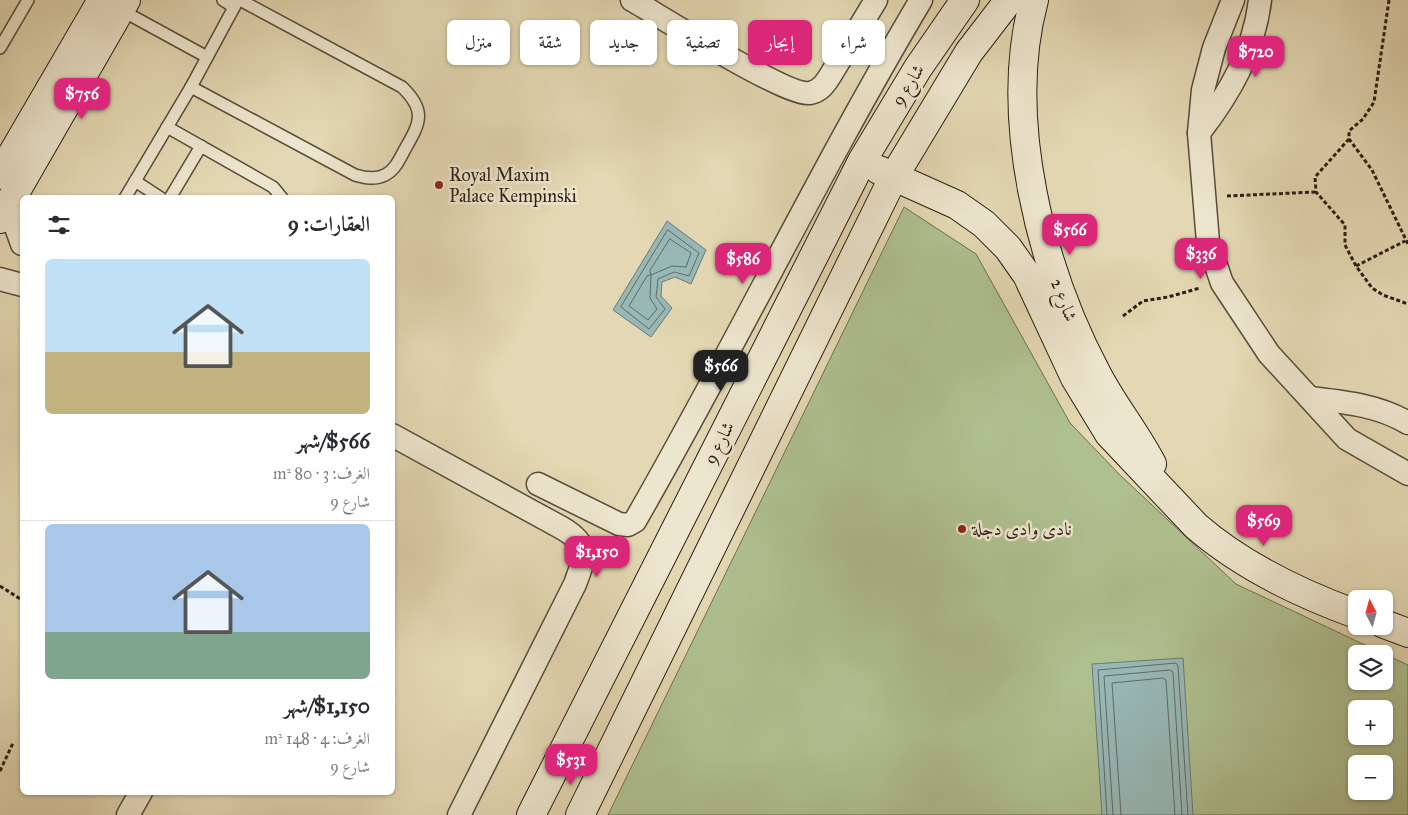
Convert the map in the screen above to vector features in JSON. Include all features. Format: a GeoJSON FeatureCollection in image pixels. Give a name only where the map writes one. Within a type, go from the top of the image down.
{"type":"FeatureCollection","features":[{"type":"Feature","properties":{"kind":"street"},"geometry":{"type":"LineString","coordinates":[[632,0],[780,85],[810,93],[822,88],[876,0]]}},
{"type":"Feature","properties":{"kind":"street"},"geometry":{"type":"LineString","coordinates":[[538,484],[619,524],[628,525],[635,521],[768,279],[863,98],[921,0]]}},
{"type":"Feature","properties":{"kind":"street","name":"شارع 9"},"geometry":{"type":"LineString","coordinates":[[536,805],[862,161],[918,68],[966,0]]}},
{"type":"Feature","properties":{"kind":"street","name":"شارع 9"},"geometry":{"type":"LineString","coordinates":[[580,815],[893,178],[969,52],[1009,0]]}},
{"type":"Feature","properties":{"kind":"street","name":"شارع 2"},"geometry":{"type":"LineString","coordinates":[[1034,0],[1024,69],[1024,129],[1032,189],[1042,237],[1056,284],[1096,373],[1114,405],[1137,438],[1164,491]]}},
{"type":"Feature","properties":{"kind":"street"},"geometry":{"type":"LineString","coordinates":[[1232,0],[1214,48],[1205,82],[1199,133],[1208,242],[1222,283],[1269,354],[1347,439],[1408,474]]}},
{"type":"Feature","properties":{"kind":"street"},"geometry":{"type":"LineString","coordinates":[[1199,133],[1223,101],[1246,57],[1258,15],[1260,0]]}},
{"type":"Feature","properties":{"kind":"street"},"geometry":{"type":"LineString","coordinates":[[0,175],[116,3]]}},
{"type":"Feature","properties":{"kind":"street"},"geometry":{"type":"LineString","coordinates":[[20,240],[3,208],[116,3]]}},
{"type":"Feature","properties":{"kind":"street","name":"شارع 2"},"geometry":{"type":"LineString","coordinates":[[862,161],[893,178],[927,190],[957,205],[984,224],[1008,248],[1027,275],[1075,378],[1095,412],[1126,454],[1196,526],[1215,541],[1260,570],[1329,604],[1348,611]]}},
{"type":"Feature","properties":{"kind":"street"},"geometry":{"type":"LineString","coordinates":[[0,279],[20,284]]}},
{"type":"Feature","properties":{"kind":"street"},"geometry":{"type":"LineString","coordinates":[[1310,398],[1365,406],[1394,415],[1408,423]]}},
{"type":"Feature","properties":{"kind":"street"},"geometry":{"type":"LineString","coordinates":[[395,437],[576,536],[583,547],[584,558],[575,584],[459,815]]}},
{"type":"Feature","properties":{"kind":"street"},"geometry":{"type":"LineString","coordinates":[[1393,627],[1408,632]]}},
{"type":"Feature","properties":{"kind":"street"},"geometry":{"type":"LineString","coordinates":[[128,815],[139,795]]}},
{"type":"Feature","properties":{"kind":"street"},"geometry":{"type":"LineString","coordinates":[[536,805],[580,815]]}},
{"type":"Feature","properties":{"kind":"lane"},"geometry":{"type":"LineString","coordinates":[[0,48],[28,0]]}},
{"type":"Feature","properties":{"kind":"lane"},"geometry":{"type":"LineString","coordinates":[[191,87],[355,175],[370,179],[385,175],[397,165],[419,124],[418,110],[412,97],[402,87],[237,2],[223,0]]}},
{"type":"Feature","properties":{"kind":"lane"},"geometry":{"type":"LineString","coordinates":[[127,195],[191,87],[237,2]]}},
{"type":"Feature","properties":{"kind":"lane"},"geometry":{"type":"LineString","coordinates":[[116,3],[207,58]]}},
{"type":"Feature","properties":{"kind":"lane"},"geometry":{"type":"LineString","coordinates":[[167,127],[273,187],[280,195]]}},
{"type":"Feature","properties":{"kind":"lane"},"geometry":{"type":"LineString","coordinates":[[172,195],[201,146]]}},
{"type":"Feature","properties":{"kind":"lane"},"geometry":{"type":"LineString","coordinates":[[135,181],[156,195]]}},
{"type":"Feature","properties":{"kind":"path"},"geometry":{"type":"LineString","coordinates":[[1389,0],[1374,102],[1363,119],[1350,131],[1349,139],[1315,177],[1316,192],[1344,225],[1345,245],[1356,266],[1372,288],[1383,295],[1408,304]]}},
{"type":"Feature","properties":{"kind":"path"},"geometry":{"type":"LineString","coordinates":[[1349,139],[1372,170],[1407,242],[1356,266]]}},
{"type":"Feature","properties":{"kind":"path"},"geometry":{"type":"LineString","coordinates":[[1203,197],[1316,192]]}},
{"type":"Feature","properties":{"kind":"path"},"geometry":{"type":"LineString","coordinates":[[1123,316],[1143,301],[1168,297],[1222,283]]}},
{"type":"Feature","properties":{"kind":"path"},"geometry":{"type":"LineString","coordinates":[[0,586],[20,599]]}},
{"type":"Feature","properties":{"kind":"path"},"geometry":{"type":"LineString","coordinates":[[0,771],[13,743]]}},
{"type":"Feature","properties":{"kind":"green space","name":"نادى وادى دجلة"},"geometry":{"type":"Polygon","coordinates":[[[904,207],[976,254],[1070,423],[1119,474],[1236,584],[1366,645],[1348,645],[1348,690],[1393,690],[1393,658],[1408,665],[1408,815],[608,815],[904,207]]]}},
{"type":"Feature","properties":{"kind":"water"},"geometry":{"type":"Polygon","coordinates":[[[667,221],[706,250],[691,284],[675,277],[662,282],[661,296],[672,308],[651,337],[613,310],[667,221]]]}},
{"type":"Feature","properties":{"kind":"water"},"geometry":{"type":"Polygon","coordinates":[[[1183,658],[1193,815],[1102,815],[1092,664],[1183,658]]]}},
{"type":"Feature","properties":{"kind":"place","name":"Royal Maxim Palace Kempinski"},"geometry":{"type":"Point","coordinates":[439,185]}},
{"type":"Feature","properties":{"kind":"place","name":"نادى وادى دجلة"},"geometry":{"type":"Point","coordinates":[962,529]}}]}
